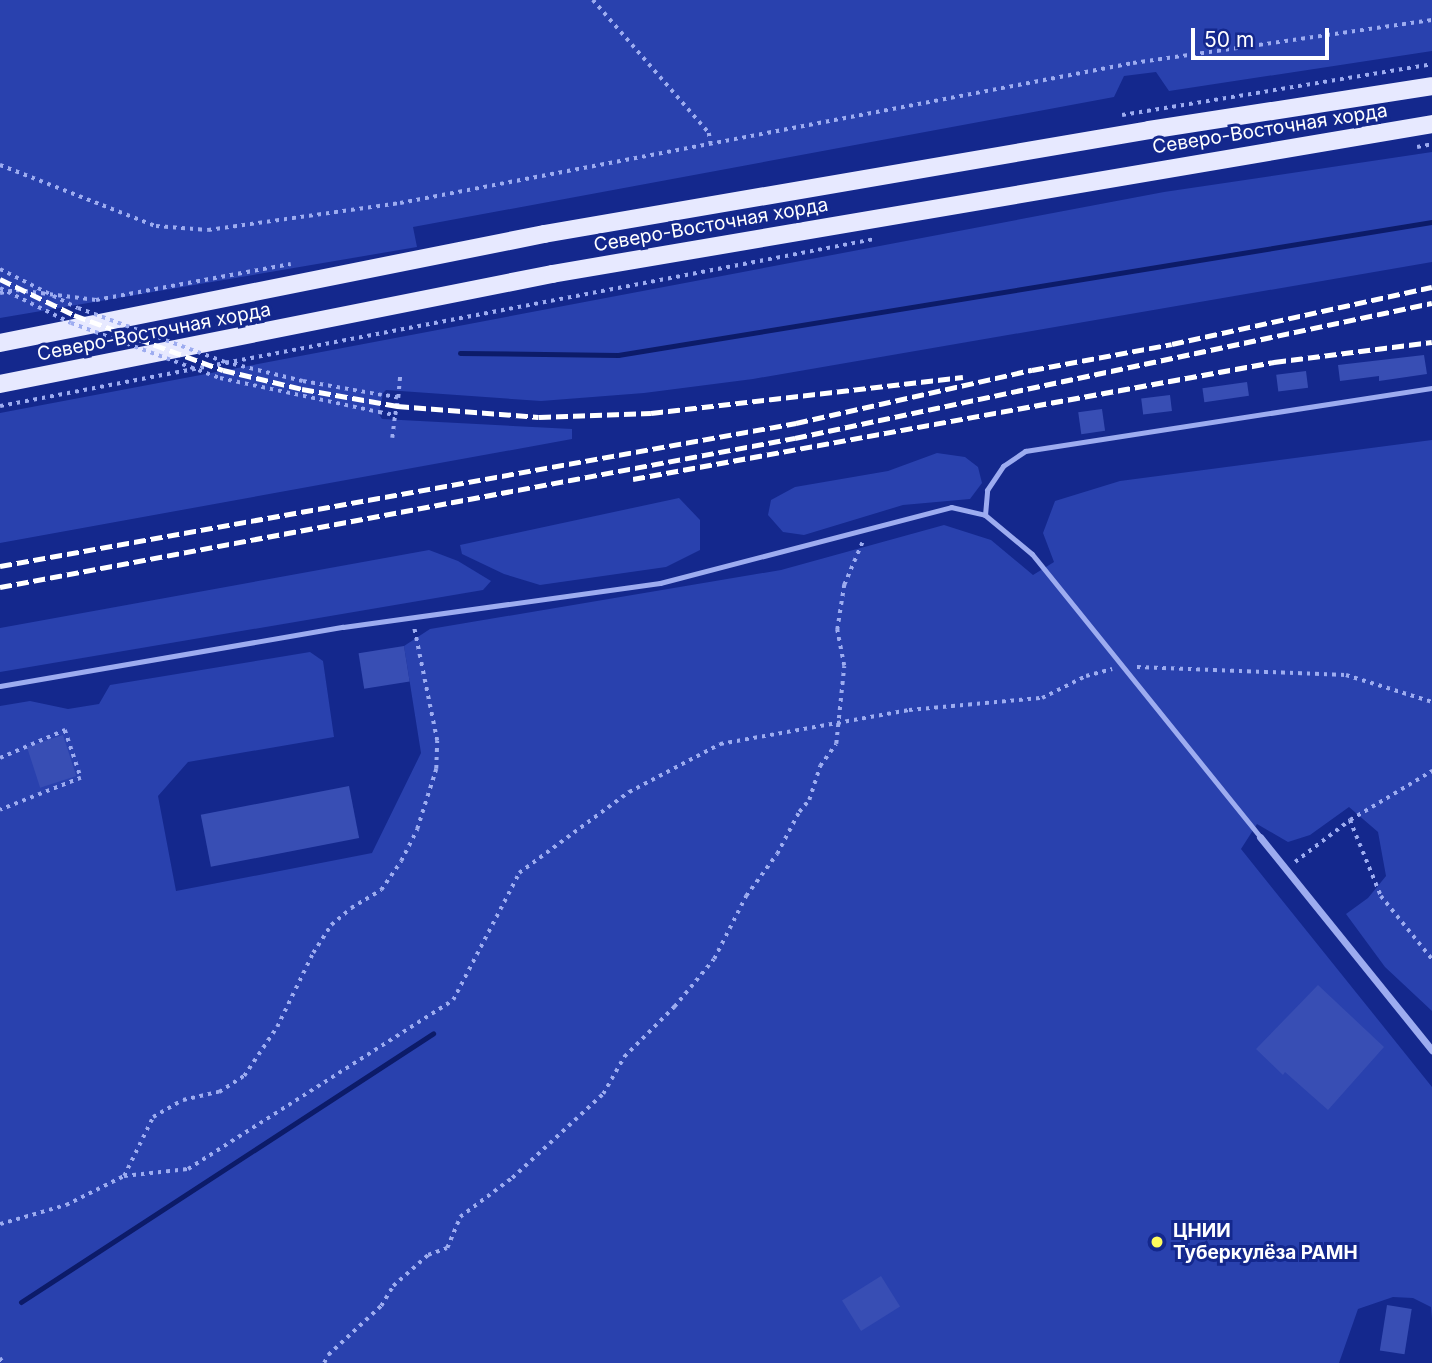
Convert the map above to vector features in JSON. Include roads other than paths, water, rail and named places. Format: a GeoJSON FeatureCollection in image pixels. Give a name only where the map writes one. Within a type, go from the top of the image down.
{"type":"FeatureCollection","features":[{"type":"Feature","properties":{"kind":"main road","name":"Северо-Восточная хорда"},"geometry":{"type":"LineString","coordinates":[[0,343],[544,234],[1136,132],[1432,86]]}},
{"type":"Feature","properties":{"kind":"main road","name":"Северо-Восточная хорда"},"geometry":{"type":"LineString","coordinates":[[0,384],[552,274],[1432,124]]}},
{"type":"Feature","properties":{"kind":"street"},"geometry":{"type":"LineString","coordinates":[[1260,837],[1432,1050]]}},
{"type":"Feature","properties":{"kind":"lane"},"geometry":{"type":"LineString","coordinates":[[985,515],[987,490],[1003,466],[1025,451],[1432,388]]}},
{"type":"Feature","properties":{"kind":"lane"},"geometry":{"type":"LineString","coordinates":[[0,686],[413,618],[660,583],[951,507],[985,515],[1032,554],[1260,837]]}},
{"type":"Feature","properties":{"kind":"waterway"},"geometry":{"type":"LineString","coordinates":[[460,353],[618,355],[1432,222]]}},
{"type":"Feature","properties":{"kind":"waterway"},"geometry":{"type":"LineString","coordinates":[[21,1302],[433,1033]]}},
{"type":"Feature","properties":{"kind":"railway"},"geometry":{"type":"LineString","coordinates":[[0,279],[74,315],[223,370],[302,389],[397,406],[539,417],[651,413],[963,377]]}},
{"type":"Feature","properties":{"kind":"railway"},"geometry":{"type":"LineString","coordinates":[[0,566],[796,423],[1032,370],[1172,344],[1432,287]]}},
{"type":"Feature","properties":{"kind":"railway"},"geometry":{"type":"LineString","coordinates":[[0,587],[795,438],[1432,303]]}},
{"type":"Feature","properties":{"kind":"railway"},"geometry":{"type":"LineString","coordinates":[[633,479],[1274,362],[1432,342]]}},
{"type":"Feature","properties":{"kind":"place","name":"ЦНИИ Туберкулёза РАМН"},"geometry":{"type":"Point","coordinates":[1157,1242]}}]}
